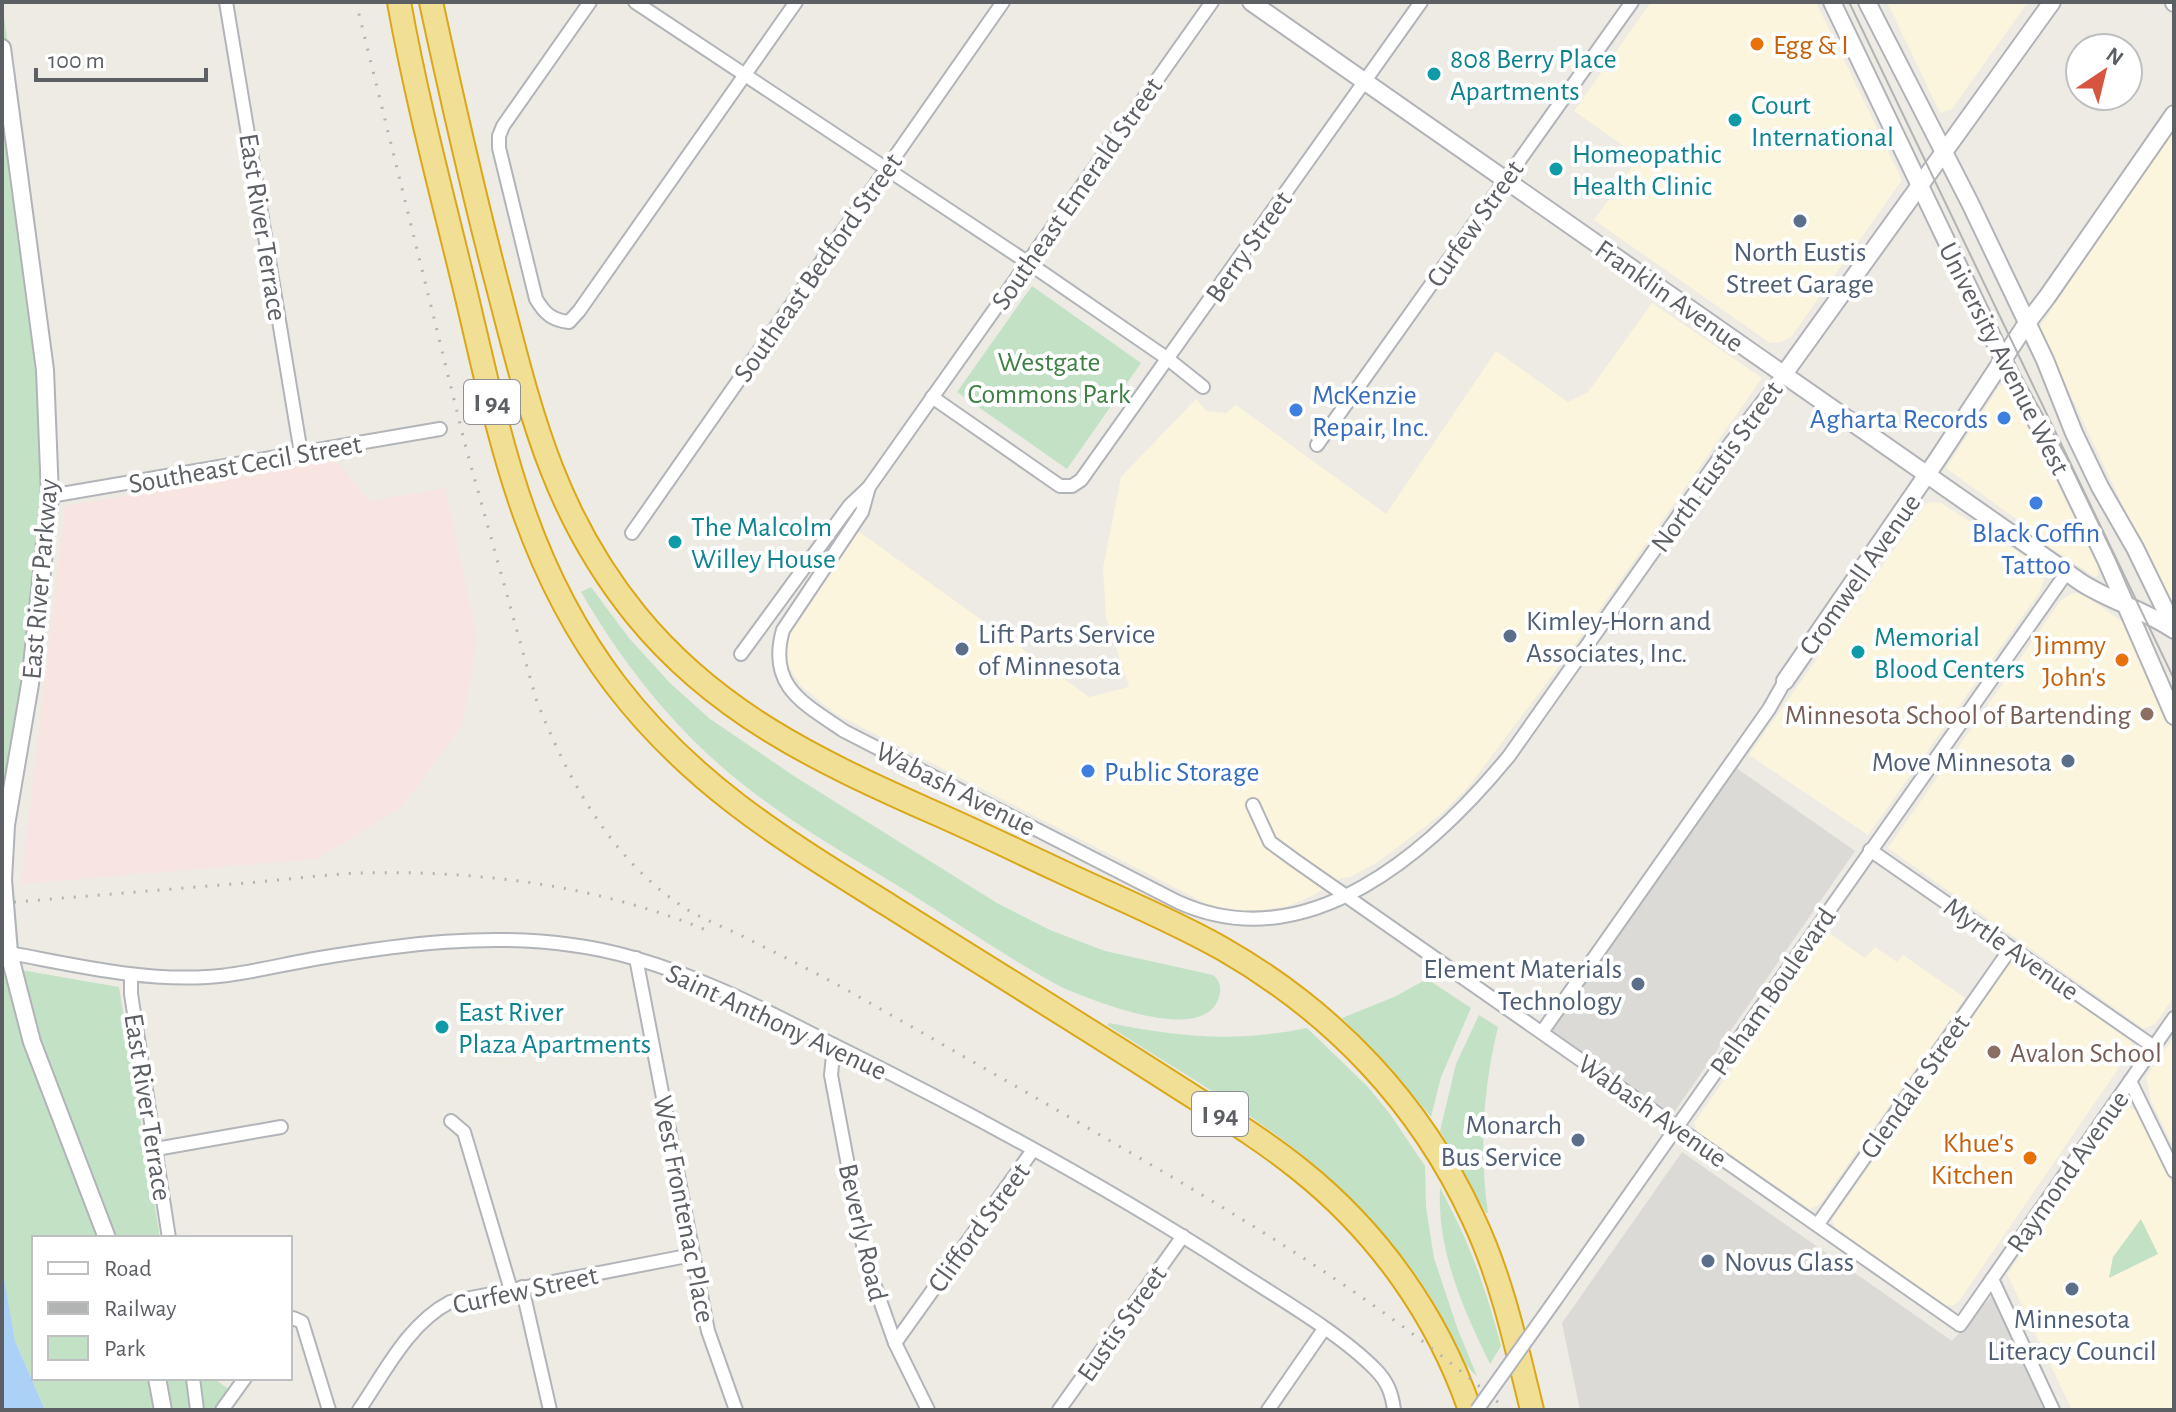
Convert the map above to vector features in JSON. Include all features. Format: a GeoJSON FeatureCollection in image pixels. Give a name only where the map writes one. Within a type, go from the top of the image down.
{"type":"FeatureCollection","features":[{"type":"Feature","properties":{"kind":"highway","name":"I 94"},"geometry":{"type":"LineString","coordinates":[[399,2],[415,85],[502,450],[528,526],[551,580],[585,641],[616,685],[682,760],[730,802],[765,827],[1131,1057],[1255,1137],[1302,1172],[1359,1224],[1398,1271],[1441,1341],[1470,1410]]}},
{"type":"Feature","properties":{"kind":"highway","name":"I 94"},"geometry":{"type":"LineString","coordinates":[[431,2],[481,219],[516,359],[543,450],[562,497],[633,611],[693,675],[770,732],[850,774],[1183,929],[1268,976],[1323,1018],[1391,1087],[1427,1134],[1474,1219],[1503,1296],[1532,1410]]}},
{"type":"Feature","properties":{"kind":"main road","name":"Franklin Avenue"},"geometry":{"type":"LineString","coordinates":[[1251,2],[2067,572],[2106,598],[2151,615],[2174,629]]}},
{"type":"Feature","properties":{"kind":"main road","name":"University Avenue West"},"geometry":{"type":"LineString","coordinates":[[1832,2],[1985,323],[2059,462],[2107,562],[2174,716]]}},
{"type":"Feature","properties":{"kind":"main road","name":"University Avenue West"},"geometry":{"type":"LineString","coordinates":[[1867,2],[1970,203],[2087,460],[2174,629]]}},
{"type":"Feature","properties":{"kind":"main road","name":"North Eustis Street"},"geometry":{"type":"LineString","coordinates":[[1784,374],[2052,2]]}},
{"type":"Feature","properties":{"kind":"main road","name":"East River Parkway"},"geometry":{"type":"LineString","coordinates":[[2,48],[45,370],[50,496],[30,684],[6,825],[3,880],[9,953],[32,1042],[106,1236]]}},
{"type":"Feature","properties":{"kind":"main road","name":"Cromwell Avenue"},"geometry":{"type":"LineString","coordinates":[[1785,681],[2027,323],[2174,114]]}},
{"type":"Feature","properties":{"kind":"main road"},"geometry":{"type":"LineString","coordinates":[[157,1380],[163,1410]]}},
{"type":"Feature","properties":{"kind":"street","name":"East River Terrace"},"geometry":{"type":"LineString","coordinates":[[226,2],[301,453]]}},
{"type":"Feature","properties":{"kind":"street"},"geometry":{"type":"LineString","coordinates":[[590,2],[499,136],[499,148],[536,299],[545,313],[556,320],[569,322],[796,2]]}},
{"type":"Feature","properties":{"kind":"street"},"geometry":{"type":"LineString","coordinates":[[635,2],[1027,262],[1168,359],[1203,387]]}},
{"type":"Feature","properties":{"kind":"street","name":"Southeast Bedford Street"},"geometry":{"type":"LineString","coordinates":[[632,533],[1003,2]]}},
{"type":"Feature","properties":{"kind":"street","name":"Southeast Emerald Street"},"geometry":{"type":"LineString","coordinates":[[741,654],[850,505],[869,487],[1212,2]]}},
{"type":"Feature","properties":{"kind":"street","name":"Berry Street"},"geometry":{"type":"LineString","coordinates":[[932,397],[1060,486],[1072,486],[1081,480],[1421,2]]}},
{"type":"Feature","properties":{"kind":"street","name":"Curfew Street"},"geometry":{"type":"LineString","coordinates":[[1317,445],[1632,2]]}},
{"type":"Feature","properties":{"kind":"street","name":"North Eustis Street"},"geometry":{"type":"LineString","coordinates":[[1346,896],[1377,878],[1439,831],[1486,784],[1509,756],[1720,457],[1784,374]]}},
{"type":"Feature","properties":{"kind":"street","name":"Southeast Cecil Street"},"geometry":{"type":"LineString","coordinates":[[50,496],[440,429]]}},
{"type":"Feature","properties":{"kind":"street","name":"Wabash Avenue"},"geometry":{"type":"LineString","coordinates":[[869,487],[862,512],[783,630],[777,651],[779,671],[787,685],[806,705],[844,731],[1197,910],[1234,919],[1269,920],[1308,911],[1346,896]]}},
{"type":"Feature","properties":{"kind":"street","name":"Pelham Boulevard"},"geometry":{"type":"LineString","coordinates":[[1477,1410],[2067,572]]}},
{"type":"Feature","properties":{"kind":"street","name":"Cromwell Avenue"},"geometry":{"type":"LineString","coordinates":[[1538,1029],[1769,709],[1785,681]]}},
{"type":"Feature","properties":{"kind":"street","name":"Wabash Avenue"},"geometry":{"type":"LineString","coordinates":[[1253,805],[1270,842],[1960,1325]]}},
{"type":"Feature","properties":{"kind":"street","name":"Myrtle Avenue"},"geometry":{"type":"LineString","coordinates":[[1870,850],[2154,1047]]}},
{"type":"Feature","properties":{"kind":"street","name":"Saint Anthony Avenue"},"geometry":{"type":"LineString","coordinates":[[9,953],[131,975],[210,977],[417,943],[474,940],[575,945],[636,958],[714,986],[931,1093],[1183,1236],[1324,1329],[1378,1372],[1389,1388],[1394,1410]]}},
{"type":"Feature","properties":{"kind":"street","name":"Glendale Street"},"geometry":{"type":"LineString","coordinates":[[1818,1224],[2011,948]]}},
{"type":"Feature","properties":{"kind":"street","name":"West Frontenac Place"},"geometry":{"type":"LineString","coordinates":[[636,958],[708,1331],[736,1410]]}},
{"type":"Feature","properties":{"kind":"street","name":"East River Terrace"},"geometry":{"type":"LineString","coordinates":[[131,975],[131,994],[169,1236]]}},
{"type":"Feature","properties":{"kind":"street","name":"Raymond Avenue"},"geometry":{"type":"LineString","coordinates":[[1960,1325],[2174,1018]]}},
{"type":"Feature","properties":{"kind":"street","name":"Beverly Road"},"geometry":{"type":"LineString","coordinates":[[834,1045],[831,1075],[858,1225],[877,1297],[895,1343],[928,1410]]}},
{"type":"Feature","properties":{"kind":"street"},"geometry":{"type":"LineString","coordinates":[[2130,1081],[2174,1171]]}},
{"type":"Feature","properties":{"kind":"street"},"geometry":{"type":"LineString","coordinates":[[451,1121],[464,1132],[516,1288],[550,1410]]}},
{"type":"Feature","properties":{"kind":"street"},"geometry":{"type":"LineString","coordinates":[[156,1149],[281,1127]]}},
{"type":"Feature","properties":{"kind":"street","name":"Clifford Street"},"geometry":{"type":"LineString","coordinates":[[895,1343],[1033,1150]]}},
{"type":"Feature","properties":{"kind":"street","name":"Eustis Street"},"geometry":{"type":"LineString","coordinates":[[1059,1410],[1183,1236]]}},
{"type":"Feature","properties":{"kind":"street","name":"Curfew Street"},"geometry":{"type":"LineString","coordinates":[[359,1410],[414,1330],[428,1315],[450,1302],[692,1255]]}},
{"type":"Feature","properties":{"kind":"street"},"geometry":{"type":"LineString","coordinates":[[1992,1279],[2053,1410]]}},
{"type":"Feature","properties":{"kind":"street"},"geometry":{"type":"LineString","coordinates":[[292,1319],[302,1322],[329,1410]]}},
{"type":"Feature","properties":{"kind":"street"},"geometry":{"type":"LineString","coordinates":[[1268,1410],[1324,1329]]}},
{"type":"Feature","properties":{"kind":"street"},"geometry":{"type":"LineString","coordinates":[[193,1380],[197,1410]]}},
{"type":"Feature","properties":{"kind":"street"},"geometry":{"type":"LineString","coordinates":[[222,1410],[242,1382]]}},
{"type":"Feature","properties":{"kind":"shaded area"},"geometry":{"type":"Polygon","coordinates":[[[1651,2],[1816,2],[1902,180],[1791,337],[1781,342],[1770,343],[1594,220],[1639,157],[1574,111],[1651,2]]]}},
{"type":"Feature","properties":{"kind":"shaded area"},"geometry":{"type":"Polygon","coordinates":[[[1887,2],[2028,2],[1952,109],[1940,113],[1887,2]]]}},
{"type":"Feature","properties":{"kind":"shaded area"},"geometry":{"type":"Polygon","coordinates":[[[2174,126],[2174,614],[2039,328],[2174,126]]]}},
{"type":"Feature","properties":{"kind":"shaded area"},"geometry":{"type":"Polygon","coordinates":[[[1652,303],[1762,378],[1572,649],[1469,786],[1441,814],[1381,860],[1288,906],[1249,912],[1209,905],[836,714],[800,685],[783,657],[791,629],[858,531],[1089,697],[1129,687],[1106,617],[1103,568],[1121,477],[1196,399],[1206,411],[1226,413],[1236,405],[1386,514],[1496,351],[1568,402],[1588,392],[1652,303]]]}},
{"type":"Feature","properties":{"kind":"shaded area"},"geometry":{"type":"Polygon","coordinates":[[[2000,385],[2011,388],[2097,565],[2098,575],[2095,577],[2045,544],[2041,537],[1946,468],[2000,385]]]}},
{"type":"Feature","properties":{"kind":"shaded area"},"geometry":{"type":"Polygon","coordinates":[[[334,459],[370,501],[445,488],[477,638],[462,726],[402,807],[317,859],[21,884],[65,506],[334,459]]]}},
{"type":"Feature","properties":{"kind":"shaded area"},"geometry":{"type":"Polygon","coordinates":[[[1930,502],[1941,503],[2036,563],[2044,580],[2039,593],[1868,835],[1749,755],[1930,502]]]}},
{"type":"Feature","properties":{"kind":"shaded area"},"geometry":{"type":"Polygon","coordinates":[[[2073,593],[2083,594],[2123,622],[2174,729],[2174,997],[2155,1024],[2144,1029],[1888,848],[2061,600],[2073,593]]]}},
{"type":"Feature","properties":{"kind":"shaded area"},"geometry":{"type":"Polygon","coordinates":[[[1735,767],[1855,851],[1673,1114],[1552,1030],[1735,767]]]}},
{"type":"Feature","properties":{"kind":"shaded area"},"geometry":{"type":"Polygon","coordinates":[[[1828,932],[1865,958],[1875,947],[1897,962],[1903,955],[1965,998],[1820,1204],[1810,1209],[1698,1133],[1694,1123],[1828,932]]]}},
{"type":"Feature","properties":{"kind":"shaded area"},"geometry":{"type":"Polygon","coordinates":[[[2020,963],[2130,1040],[2133,1047],[1959,1301],[1946,1305],[1836,1229],[1832,1220],[2009,964],[2020,963]]]}},
{"type":"Feature","properties":{"kind":"shaded area"},"geometry":{"type":"Polygon","coordinates":[[[2174,1037],[2174,1148],[2151,1101],[2146,1077],[2174,1037]]]}},
{"type":"Feature","properties":{"kind":"shaded area"},"geometry":{"type":"Polygon","coordinates":[[[2124,1107],[2137,1111],[2174,1188],[2174,1410],[2072,1410],[2007,1274],[2124,1107]]]}},
{"type":"Feature","properties":{"kind":"shaded area"},"geometry":{"type":"Polygon","coordinates":[[[1682,1152],[1952,1341],[1992,1296],[2046,1410],[1580,1410],[1562,1323],[1682,1152]]]}},
{"type":"Feature","properties":{"kind":"green space"},"geometry":{"type":"Polygon","coordinates":[[[2,2],[46,318],[56,510],[50,598],[38,694],[15,811],[11,859],[21,970],[119,987],[160,1236],[32,1236],[32,1380],[216,1380],[227,1388],[232,1400],[228,1410],[45,1410],[15,1341],[2,1276],[2,2]]]}},
{"type":"Feature","properties":{"kind":"green space","name":"Westgate Commons Park"},"geometry":{"type":"Polygon","coordinates":[[[1032,286],[1141,363],[1067,469],[957,392],[1032,286]]]}},
{"type":"Feature","properties":{"kind":"green space"},"geometry":{"type":"Polygon","coordinates":[[[591,587],[629,638],[670,683],[710,719],[797,778],[997,903],[1050,930],[1105,951],[1213,975],[1220,985],[1219,997],[1209,1011],[1193,1018],[1171,1019],[1122,1009],[1063,988],[801,826],[716,762],[672,718],[597,619],[581,592],[591,587]]]}},
{"type":"Feature","properties":{"kind":"green space"},"geometry":{"type":"Polygon","coordinates":[[[1427,979],[1471,1008],[1441,1077],[1431,1117],[1395,1073],[1342,1018],[1394,997],[1427,979]]]}},
{"type":"Feature","properties":{"kind":"green space"},"geometry":{"type":"Polygon","coordinates":[[[1479,1015],[1498,1027],[1484,1120],[1488,1213],[1440,1131],[1456,1064],[1479,1015]]]}},
{"type":"Feature","properties":{"kind":"green space"},"geometry":{"type":"Polygon","coordinates":[[[1107,1025],[1160,1032],[1231,1037],[1307,1028],[1367,1086],[1425,1166],[1426,1207],[1434,1258],[1477,1376],[1456,1349],[1434,1303],[1415,1274],[1344,1191],[1281,1138],[1107,1025]]]}},
{"type":"Feature","properties":{"kind":"green space"},"geometry":{"type":"Polygon","coordinates":[[[1440,1188],[1468,1246],[1495,1324],[1501,1346],[1490,1364],[1470,1322],[1447,1257],[1440,1188]]]}},
{"type":"Feature","properties":{"kind":"green space"},"geometry":{"type":"Polygon","coordinates":[[[2141,1219],[2158,1254],[2109,1278],[2113,1257],[2141,1219]]]}},
{"type":"Feature","properties":{"kind":"water"},"geometry":{"type":"Polygon","coordinates":[[[2,1268],[15,1341],[45,1410],[2,1410],[2,1268]]]}},
{"type":"Feature","properties":{"kind":"tram line"},"geometry":{"type":"LineString","coordinates":[[1849,2],[2174,679]]}},
{"type":"Feature","properties":{"kind":"railway"},"geometry":{"type":"LineString","coordinates":[[356,2],[466,448],[536,699],[578,789],[615,844],[661,890],[688,910],[847,990],[1131,1153],[1278,1242],[1418,1338],[1507,1410]]}},
{"type":"Feature","properties":{"kind":"railway"},"geometry":{"type":"LineString","coordinates":[[2,903],[344,874],[448,874],[579,891],[706,930]]}},
{"type":"Feature","properties":{"kind":"place","name":"Egg & I"},"geometry":{"type":"Point","coordinates":[1757,44]}},
{"type":"Feature","properties":{"kind":"place","name":"808 Berry Place Apartments"},"geometry":{"type":"Point","coordinates":[1434,74]}},
{"type":"Feature","properties":{"kind":"place","name":"Court International"},"geometry":{"type":"Point","coordinates":[1735,120]}},
{"type":"Feature","properties":{"kind":"place","name":"Homeopathic Health Clinic"},"geometry":{"type":"Point","coordinates":[1556,169]}},
{"type":"Feature","properties":{"kind":"place","name":"North Eustis Street Garage"},"geometry":{"type":"Point","coordinates":[1800,221]}},
{"type":"Feature","properties":{"kind":"place","name":"McKenzie Repair, Inc."},"geometry":{"type":"Point","coordinates":[1296,410]}},
{"type":"Feature","properties":{"kind":"place","name":"Agharta Records"},"geometry":{"type":"Point","coordinates":[2004,418]}},
{"type":"Feature","properties":{"kind":"place","name":"Black Coffin Tattoo"},"geometry":{"type":"Point","coordinates":[2036,503]}},
{"type":"Feature","properties":{"kind":"place","name":"The Malcolm Willey House"},"geometry":{"type":"Point","coordinates":[675,542]}},
{"type":"Feature","properties":{"kind":"place","name":"Kimley-Horn and Associates, Inc."},"geometry":{"type":"Point","coordinates":[1510,636]}},
{"type":"Feature","properties":{"kind":"place","name":"Lift Parts Service of Minnesota"},"geometry":{"type":"Point","coordinates":[962,649]}},
{"type":"Feature","properties":{"kind":"place","name":"Memorial Blood Centers"},"geometry":{"type":"Point","coordinates":[1858,652]}},
{"type":"Feature","properties":{"kind":"place","name":"Jimmy John's"},"geometry":{"type":"Point","coordinates":[2122,660]}},
{"type":"Feature","properties":{"kind":"place","name":"Minnesota School of Bartending"},"geometry":{"type":"Point","coordinates":[2147,714]}},
{"type":"Feature","properties":{"kind":"place","name":"Move Minnesota"},"geometry":{"type":"Point","coordinates":[2068,761]}},
{"type":"Feature","properties":{"kind":"place","name":"Public Storage"},"geometry":{"type":"Point","coordinates":[1088,771]}},
{"type":"Feature","properties":{"kind":"place","name":"Element Materials Technology"},"geometry":{"type":"Point","coordinates":[1638,984]}},
{"type":"Feature","properties":{"kind":"place","name":"East River Plaza Apartments"},"geometry":{"type":"Point","coordinates":[442,1027]}},
{"type":"Feature","properties":{"kind":"place","name":"Avalon School"},"geometry":{"type":"Point","coordinates":[1994,1052]}},
{"type":"Feature","properties":{"kind":"place","name":"Monarch Bus Service"},"geometry":{"type":"Point","coordinates":[1578,1140]}},
{"type":"Feature","properties":{"kind":"place","name":"Khue's Kitchen"},"geometry":{"type":"Point","coordinates":[2030,1158]}},
{"type":"Feature","properties":{"kind":"place","name":"Novus Glass"},"geometry":{"type":"Point","coordinates":[1708,1261]}},
{"type":"Feature","properties":{"kind":"place","name":"Minnesota Literacy Council"},"geometry":{"type":"Point","coordinates":[2072,1289]}}]}
